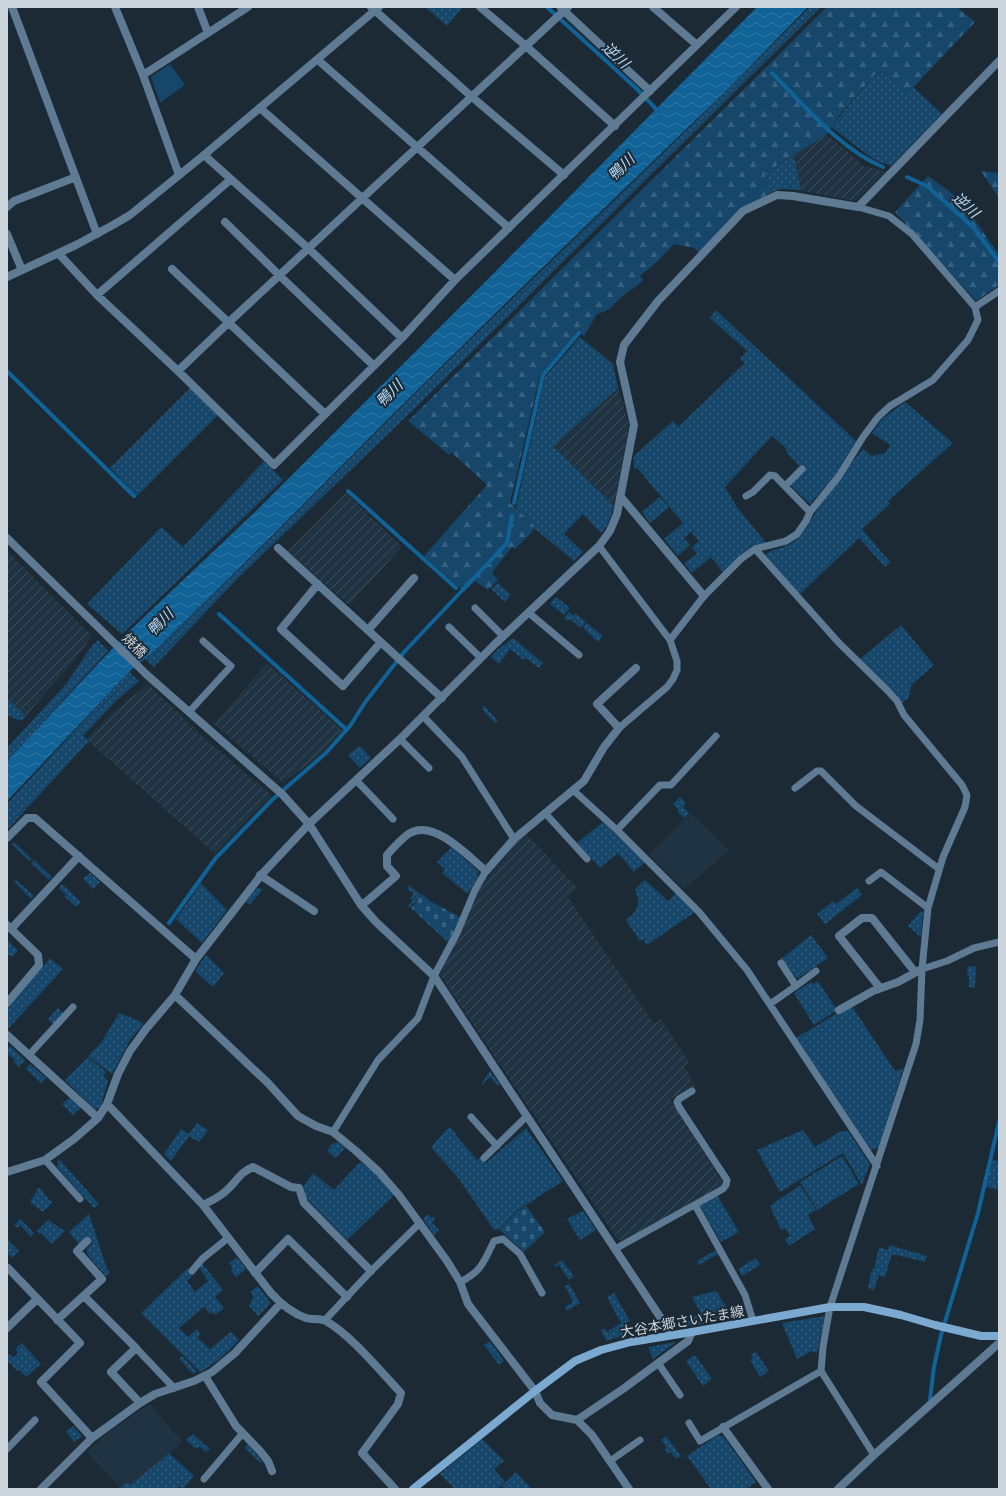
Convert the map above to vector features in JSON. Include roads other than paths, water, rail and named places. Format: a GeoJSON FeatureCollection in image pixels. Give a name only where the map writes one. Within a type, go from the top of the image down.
{"type":"FeatureCollection","features":[{"type":"Feature","properties":{"kind":"main road","name":"大谷本郷さいたま線"},"geometry":{"type":"LineString","coordinates":[[413,1489],[535,1391],[575,1361],[601,1350],[631,1342],[830,1307],[864,1308],[901,1315],[998,1340]]}},
{"type":"Feature","properties":{"kind":"street"},"geometry":{"type":"LineString","coordinates":[[12,7],[97,234]]}},
{"type":"Feature","properties":{"kind":"street"},"geometry":{"type":"LineString","coordinates":[[115,7],[143,75],[179,175]]}},
{"type":"Feature","properties":{"kind":"street"},"geometry":{"type":"LineString","coordinates":[[198,7],[208,33]]}},
{"type":"Feature","properties":{"kind":"street"},"geometry":{"type":"LineString","coordinates":[[143,75],[248,7]]}},
{"type":"Feature","properties":{"kind":"street"},"geometry":{"type":"LineString","coordinates":[[480,7],[615,126]]}},
{"type":"Feature","properties":{"kind":"street"},"geometry":{"type":"LineString","coordinates":[[653,7],[697,45]]}},
{"type":"Feature","properties":{"kind":"street"},"geometry":{"type":"LineString","coordinates":[[59,254],[97,294],[274,465],[402,338],[455,280],[736,7]]}},
{"type":"Feature","properties":{"kind":"street"},"geometry":{"type":"LineString","coordinates":[[7,277],[59,254],[130,215],[204,156],[318,60],[374,8],[472,97],[564,175]]}},
{"type":"Feature","properties":{"kind":"street"},"geometry":{"type":"LineString","coordinates":[[178,371],[279,275],[472,97],[563,10],[649,93]]}},
{"type":"Feature","properties":{"kind":"street"},"geometry":{"type":"LineString","coordinates":[[318,60],[416,148],[509,228]]}},
{"type":"Feature","properties":{"kind":"street"},"geometry":{"type":"LineString","coordinates":[[7,1172],[45,1160],[74,1139],[98,1118],[107,1104],[118,1074],[130,1051],[146,1029],[175,995],[196,959],[260,875],[309,824],[400,739],[503,636],[599,546],[610,531],[617,514],[634,425],[620,362],[624,345],[658,301],[743,211],[770,198],[777,195],[793,196],[858,207],[999,61]]}},
{"type":"Feature","properties":{"kind":"street"},"geometry":{"type":"LineString","coordinates":[[260,108],[455,280]]}},
{"type":"Feature","properties":{"kind":"street"},"geometry":{"type":"LineString","coordinates":[[204,156],[308,248],[402,338]]}},
{"type":"Feature","properties":{"kind":"street"},"geometry":{"type":"LineString","coordinates":[[7,206],[14,201],[76,177]]}},
{"type":"Feature","properties":{"kind":"street"},"geometry":{"type":"LineString","coordinates":[[97,294],[230,180]]}},
{"type":"Feature","properties":{"kind":"street"},"geometry":{"type":"LineString","coordinates":[[226,222],[374,366]]}},
{"type":"Feature","properties":{"kind":"street"},"geometry":{"type":"LineString","coordinates":[[7,234],[22,270]]}},
{"type":"Feature","properties":{"kind":"street"},"geometry":{"type":"LineString","coordinates":[[172,269],[325,414]]}},
{"type":"Feature","properties":{"kind":"street"},"geometry":{"type":"LineString","coordinates":[[621,497],[704,596]]}},
{"type":"Feature","properties":{"kind":"street","name":"焼橋"},"geometry":{"type":"LineString","coordinates":[[7,538],[146,674],[282,794],[309,824],[361,905],[376,922],[434,976],[672,1335]]}},
{"type":"Feature","properties":{"kind":"street"},"geometry":{"type":"LineString","coordinates":[[278,548],[442,698]]}},
{"type":"Feature","properties":{"kind":"street"},"geometry":{"type":"LineString","coordinates":[[368,630],[414,578]]}},
{"type":"Feature","properties":{"kind":"street"},"geometry":{"type":"LineString","coordinates":[[318,584],[281,629],[343,686],[380,642]]}},
{"type":"Feature","properties":{"kind":"street"},"geometry":{"type":"LineString","coordinates":[[361,905],[396,876],[387,866],[387,854],[412,832],[424,830],[447,838],[486,871],[514,839],[584,781],[604,747],[619,728],[598,704],[636,668]]}},
{"type":"Feature","properties":{"kind":"street"},"geometry":{"type":"LineString","coordinates":[[7,838],[27,818],[35,818],[196,959]]}},
{"type":"Feature","properties":{"kind":"street"},"geometry":{"type":"LineString","coordinates":[[7,1002],[39,965],[38,955],[9,927],[78,856]]}},
{"type":"Feature","properties":{"kind":"street"},"geometry":{"type":"LineString","coordinates":[[260,875],[314,911]]}},
{"type":"Feature","properties":{"kind":"street"},"geometry":{"type":"LineString","coordinates":[[839,1010],[873,991],[898,982],[919,971],[872,918],[862,918],[839,936],[880,988]]}},
{"type":"Feature","properties":{"kind":"street"},"geometry":{"type":"LineString","coordinates":[[175,995],[268,1083],[298,1116],[316,1126],[333,1132],[379,1172],[399,1195],[448,1261],[460,1282],[468,1304],[535,1391],[540,1403],[552,1415],[577,1420],[592,1435],[629,1489]]}},
{"type":"Feature","properties":{"kind":"street"},"geometry":{"type":"LineString","coordinates":[[7,1035],[98,1118]]}},
{"type":"Feature","properties":{"kind":"street"},"geometry":{"type":"LineString","coordinates":[[107,1104],[203,1205],[271,1293],[281,1303],[290,1311],[306,1318],[325,1320],[344,1333],[401,1393],[398,1404],[362,1453],[395,1489]]}},
{"type":"Feature","properties":{"kind":"street"},"geometry":{"type":"LineString","coordinates":[[203,1205],[218,1198],[228,1190],[243,1171],[253,1167],[291,1187],[299,1188],[304,1203],[371,1271]]}},
{"type":"Feature","properties":{"kind":"street"},"geometry":{"type":"LineString","coordinates":[[255,1272],[288,1239],[347,1297]]}},
{"type":"Feature","properties":{"kind":"street"},"geometry":{"type":"LineString","coordinates":[[57,1320],[102,1279],[77,1251],[88,1241]]}},
{"type":"Feature","properties":{"kind":"street"},"geometry":{"type":"LineString","coordinates":[[7,1269],[8,1268],[80,1343],[41,1382],[92,1438]]}},
{"type":"Feature","properties":{"kind":"street"},"geometry":{"type":"LineString","coordinates":[[84,1296],[136,1348],[111,1372],[140,1403]]}},
{"type":"Feature","properties":{"kind":"street"},"geometry":{"type":"LineString","coordinates":[[7,1328],[37,1299]]}},
{"type":"Feature","properties":{"kind":"street"},"geometry":{"type":"LineString","coordinates":[[41,1489],[92,1438],[140,1403],[155,1394],[205,1376],[235,1353],[281,1303]]}},
{"type":"Feature","properties":{"kind":"street"},"geometry":{"type":"LineString","coordinates":[[577,1420],[623,1389],[688,1341],[692,1332]]}},
{"type":"Feature","properties":{"kind":"street"},"geometry":{"type":"LineString","coordinates":[[838,1489],[998,1340]]}},
{"type":"Feature","properties":{"kind":"street"},"geometry":{"type":"LineString","coordinates":[[205,1376],[236,1426],[268,1461],[272,1471]]}},
{"type":"Feature","properties":{"kind":"street"},"geometry":{"type":"LineString","coordinates":[[723,1427],[768,1489]]}},
{"type":"Feature","properties":{"kind":"lane"},"geometry":{"type":"LineString","coordinates":[[670,640],[704,596],[737,562],[755,549],[786,541],[796,534],[806,521],[810,512],[839,476],[863,436],[878,417],[890,406],[933,380],[968,340],[978,320],[975,307],[912,234],[890,216],[858,207]]}},
{"type":"Feature","properties":{"kind":"lane"},"geometry":{"type":"LineString","coordinates":[[975,307],[999,290]]}},
{"type":"Feature","properties":{"kind":"lane"},"geometry":{"type":"LineString","coordinates":[[785,486],[802,469]]}},
{"type":"Feature","properties":{"kind":"lane"},"geometry":{"type":"LineString","coordinates":[[746,496],[753,492],[770,475],[775,476],[810,512]]}},
{"type":"Feature","properties":{"kind":"lane"},"geometry":{"type":"LineString","coordinates":[[599,546],[670,640],[678,661],[677,670],[667,687],[619,728]]}},
{"type":"Feature","properties":{"kind":"lane"},"geometry":{"type":"LineString","coordinates":[[755,549],[839,643],[897,701],[904,716],[962,785],[967,795],[965,807],[943,857],[928,908],[919,971],[920,1020],[916,1044],[830,1307],[822,1347],[822,1370],[874,1455]]}},
{"type":"Feature","properties":{"kind":"lane"},"geometry":{"type":"LineString","coordinates":[[475,608],[503,636]]}},
{"type":"Feature","properties":{"kind":"lane"},"geometry":{"type":"LineString","coordinates":[[529,613],[578,655]]}},
{"type":"Feature","properties":{"kind":"lane"},"geometry":{"type":"LineString","coordinates":[[449,627],[481,658]]}},
{"type":"Feature","properties":{"kind":"lane"},"geometry":{"type":"LineString","coordinates":[[189,712],[231,666],[203,641]]}},
{"type":"Feature","properties":{"kind":"lane"},"geometry":{"type":"LineString","coordinates":[[423,716],[462,757],[514,839]]}},
{"type":"Feature","properties":{"kind":"lane"},"geometry":{"type":"LineString","coordinates":[[617,830],[660,785],[671,785],[716,736]]}},
{"type":"Feature","properties":{"kind":"lane"},"geometry":{"type":"LineString","coordinates":[[400,739],[429,768]]}},
{"type":"Feature","properties":{"kind":"lane"},"geometry":{"type":"LineString","coordinates":[[795,788],[817,771],[821,771],[856,806],[939,869]]}},
{"type":"Feature","properties":{"kind":"lane"},"geometry":{"type":"LineString","coordinates":[[356,780],[393,819]]}},
{"type":"Feature","properties":{"kind":"lane"},"geometry":{"type":"LineString","coordinates":[[574,790],[700,912],[748,970],[877,1166]]}},
{"type":"Feature","properties":{"kind":"lane"},"geometry":{"type":"LineString","coordinates":[[545,813],[587,859]]}},
{"type":"Feature","properties":{"kind":"lane"},"geometry":{"type":"LineString","coordinates":[[333,1132],[378,1060],[418,1018],[434,976],[457,933],[475,890],[486,871]]}},
{"type":"Feature","properties":{"kind":"lane"},"geometry":{"type":"LineString","coordinates":[[869,881],[881,872],[928,908]]}},
{"type":"Feature","properties":{"kind":"lane"},"geometry":{"type":"LineString","coordinates":[[919,971],[947,961],[974,948],[999,942]]}},
{"type":"Feature","properties":{"kind":"lane"},"geometry":{"type":"LineString","coordinates":[[781,963],[796,986]]}},
{"type":"Feature","properties":{"kind":"lane"},"geometry":{"type":"LineString","coordinates":[[770,1004],[816,971]]}},
{"type":"Feature","properties":{"kind":"lane"},"geometry":{"type":"LineString","coordinates":[[29,1055],[73,1007]]}},
{"type":"Feature","properties":{"kind":"lane"},"geometry":{"type":"LineString","coordinates":[[615,1249],[723,1189],[726,1185],[727,1180],[677,1102],[679,1099],[692,1092]]}},
{"type":"Feature","properties":{"kind":"lane"},"geometry":{"type":"LineString","coordinates":[[484,1158],[527,1116]]}},
{"type":"Feature","properties":{"kind":"lane"},"geometry":{"type":"LineString","coordinates":[[471,1117],[497,1146]]}},
{"type":"Feature","properties":{"kind":"lane"},"geometry":{"type":"LineString","coordinates":[[45,1160],[80,1200]]}},
{"type":"Feature","properties":{"kind":"lane"},"geometry":{"type":"LineString","coordinates":[[695,1205],[746,1295],[752,1321]]}},
{"type":"Feature","properties":{"kind":"lane"},"geometry":{"type":"LineString","coordinates":[[325,1320],[371,1271],[420,1223]]}},
{"type":"Feature","properties":{"kind":"lane"},"geometry":{"type":"LineString","coordinates":[[192,1271],[202,1259],[228,1238]]}},
{"type":"Feature","properties":{"kind":"lane"},"geometry":{"type":"LineString","coordinates":[[460,1282],[473,1276],[483,1264],[494,1241],[503,1239],[520,1254],[542,1293]]}},
{"type":"Feature","properties":{"kind":"lane"},"geometry":{"type":"LineString","coordinates":[[136,1348],[174,1388]]}},
{"type":"Feature","properties":{"kind":"lane"},"geometry":{"type":"LineString","coordinates":[[658,1363],[680,1395]]}},
{"type":"Feature","properties":{"kind":"lane"},"geometry":{"type":"LineString","coordinates":[[689,1423],[700,1441],[822,1370]]}},
{"type":"Feature","properties":{"kind":"lane"},"geometry":{"type":"LineString","coordinates":[[7,1449],[35,1420]]}},
{"type":"Feature","properties":{"kind":"lane"},"geometry":{"type":"LineString","coordinates":[[204,1479],[243,1434]]}},
{"type":"Feature","properties":{"kind":"lane"},"geometry":{"type":"LineString","coordinates":[[610,1461],[640,1440]]}},
{"type":"Feature","properties":{"kind":"water","name":"鴨川"},"geometry":{"type":"Polygon","coordinates":[[[757,7],[808,7],[729,88],[511,298],[270,538],[155,650],[129,672],[7,801],[7,761],[126,634],[257,510],[757,7]]]}},
{"type":"Feature","properties":{"kind":"waterway","name":"逆川"},"geometry":{"type":"LineString","coordinates":[[547,7],[637,89],[659,112]]}},
{"type":"Feature","properties":{"kind":"waterway","name":"逆川"},"geometry":{"type":"LineString","coordinates":[[772,73],[824,126],[852,150],[883,167]]}},
{"type":"Feature","properties":{"kind":"waterway","name":"逆川"},"geometry":{"type":"LineString","coordinates":[[907,177],[927,186],[973,227],[999,262]]}},
{"type":"Feature","properties":{"kind":"waterway"},"geometry":{"type":"LineString","coordinates":[[514,503],[543,375],[579,333]]}},
{"type":"Feature","properties":{"kind":"waterway"},"geometry":{"type":"LineString","coordinates":[[7,371],[134,496]]}},
{"type":"Feature","properties":{"kind":"waterway"},"geometry":{"type":"LineString","coordinates":[[348,491],[456,588]]}},
{"type":"Feature","properties":{"kind":"waterway"},"geometry":{"type":"LineString","coordinates":[[169,923],[215,859],[273,799],[326,753],[350,726],[366,701],[405,651],[507,543],[512,516]]}},
{"type":"Feature","properties":{"kind":"waterway"},"geometry":{"type":"LineString","coordinates":[[219,614],[347,730]]}},
{"type":"Feature","properties":{"kind":"waterway"},"geometry":{"type":"LineString","coordinates":[[930,1399],[934,1367],[941,1335],[978,1213],[999,1122]]}}]}
